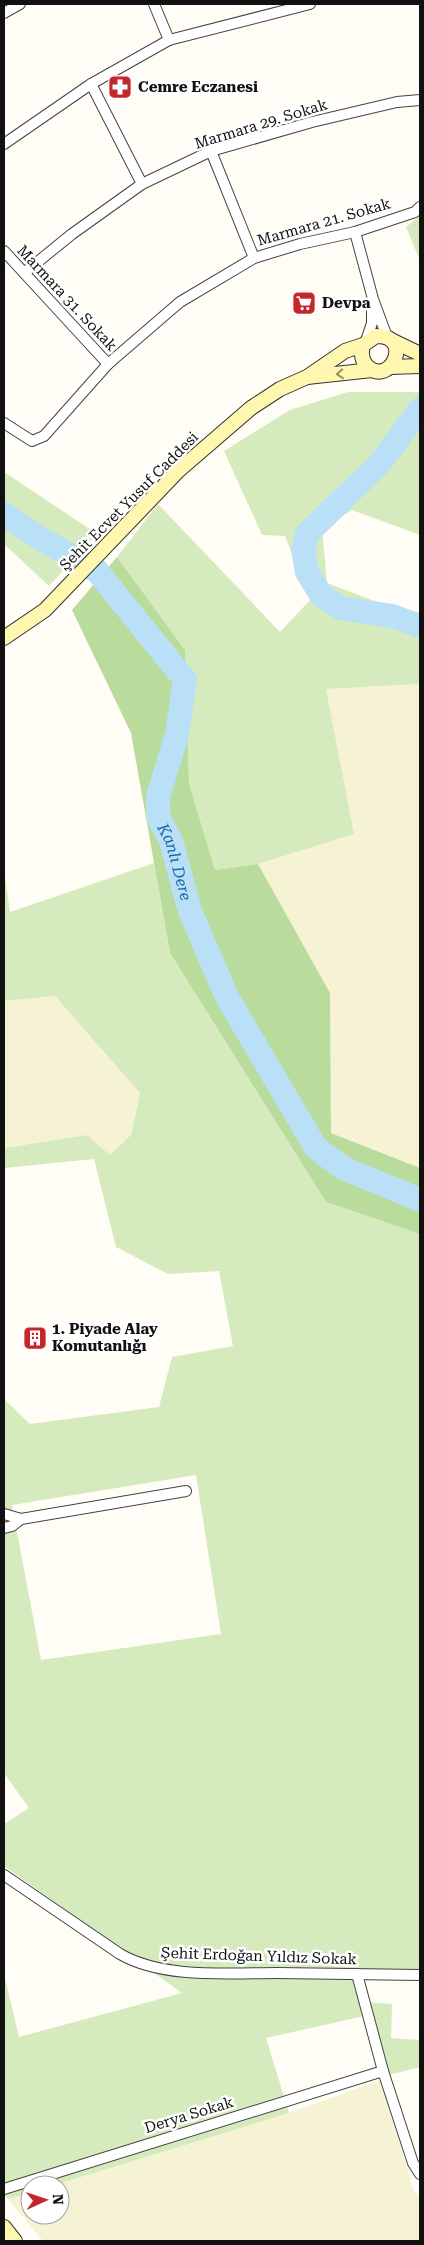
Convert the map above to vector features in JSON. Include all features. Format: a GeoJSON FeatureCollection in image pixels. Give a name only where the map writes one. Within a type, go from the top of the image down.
{"type":"FeatureCollection","features":[{"type":"Feature","properties":{"kind":"main road"},"geometry":{"type":"LineString","coordinates":[[306,377],[345,351],[365,343],[376,336],[389,339],[420,354]]}},
{"type":"Feature","properties":{"kind":"main road"},"geometry":{"type":"LineString","coordinates":[[389,339],[395,345],[396,357],[390,367]]}},
{"type":"Feature","properties":{"kind":"main road"},"geometry":{"type":"LineString","coordinates":[[365,343],[362,357],[367,366],[372,370]]}},
{"type":"Feature","properties":{"kind":"main road"},"geometry":{"type":"LineString","coordinates":[[306,377],[372,370],[382,371],[390,367],[420,366]]}},
{"type":"Feature","properties":{"kind":"main road","name":"Şehit Ecvet Yusuf Caddesi"},"geometry":{"type":"LineString","coordinates":[[4,638],[45,610],[178,471],[213,439],[251,408],[306,377]]}},
{"type":"Feature","properties":{"kind":"main road"},"geometry":{"type":"LineString","coordinates":[[4,2228],[15,2241]]}},
{"type":"Feature","properties":{"kind":"street"},"geometry":{"type":"LineString","coordinates":[[4,13],[20,4]]}},
{"type":"Feature","properties":{"kind":"street"},"geometry":{"type":"LineString","coordinates":[[154,4],[169,40]]}},
{"type":"Feature","properties":{"kind":"street"},"geometry":{"type":"LineString","coordinates":[[4,144],[91,84],[169,40],[310,4]]}},
{"type":"Feature","properties":{"kind":"street"},"geometry":{"type":"LineString","coordinates":[[91,84],[142,184]]}},
{"type":"Feature","properties":{"kind":"street","name":"Marmara 29. Sokak"},"geometry":{"type":"LineString","coordinates":[[24,273],[72,234],[142,184],[211,151],[312,122],[397,102],[420,100]]}},
{"type":"Feature","properties":{"kind":"street"},"geometry":{"type":"LineString","coordinates":[[211,151],[254,258]]}},
{"type":"Feature","properties":{"kind":"street","name":"Marmara 21. Sokak"},"geometry":{"type":"LineString","coordinates":[[4,423],[32,441],[44,436],[108,364],[180,302],[254,258],[300,244],[355,232],[415,212],[420,207]]}},
{"type":"Feature","properties":{"kind":"street"},"geometry":{"type":"LineString","coordinates":[[355,232],[373,299],[389,339]]}},
{"type":"Feature","properties":{"kind":"street","name":"Marmara 31. Sokak"},"geometry":{"type":"LineString","coordinates":[[4,251],[108,364]]}},
{"type":"Feature","properties":{"kind":"street"},"geometry":{"type":"LineString","coordinates":[[365,343],[372,323],[373,299]]}},
{"type":"Feature","properties":{"kind":"street"},"geometry":{"type":"LineString","coordinates":[[4,1514],[21,1519],[186,1491]]}},
{"type":"Feature","properties":{"kind":"street"},"geometry":{"type":"LineString","coordinates":[[4,1528],[12,1526],[21,1519]]}},
{"type":"Feature","properties":{"kind":"street","name":"Şehit Erdoğan Yıldız Sokak"},"geometry":{"type":"LineString","coordinates":[[4,1875],[136,1963],[156,1968],[218,1973],[420,1974]]}},
{"type":"Feature","properties":{"kind":"street"},"geometry":{"type":"LineString","coordinates":[[358,1974],[383,2071],[413,2163],[420,2174]]}},
{"type":"Feature","properties":{"kind":"street","name":"Derya Sokak"},"geometry":{"type":"LineString","coordinates":[[4,2189],[383,2071]]}},
{"type":"Feature","properties":{"kind":"shaded area"},"geometry":{"type":"Polygon","coordinates":[[[420,684],[420,1168],[331,1133],[330,993],[258,864],[353,834],[326,689],[420,684]]]}},
{"type":"Feature","properties":{"kind":"shaded area"},"geometry":{"type":"Polygon","coordinates":[[[55,996],[140,1093],[131,1135],[110,1155],[87,1135],[4,1148],[4,1001],[55,996]]]}},
{"type":"Feature","properties":{"kind":"shaded area"},"geometry":{"type":"Polygon","coordinates":[[[381,2080],[414,2192],[420,2194],[420,2241],[43,2241],[30,2225],[70,2225],[70,2180],[289,2113],[381,2080]]]}},
{"type":"Feature","properties":{"kind":"shaded area"},"geometry":{"type":"Polygon","coordinates":[[[20,2196],[20,2213],[8,2199],[20,2196]]]}},
{"type":"Feature","properties":{"kind":"green space"},"geometry":{"type":"Polygon","coordinates":[[[420,216],[420,261],[406,227],[420,216]]]}},
{"type":"Feature","properties":{"kind":"green space"},"geometry":{"type":"Polygon","coordinates":[[[348,392],[420,392],[420,535],[352,510],[322,528],[327,583],[420,618],[420,684],[326,689],[354,834],[258,864],[215,870],[189,783],[185,650],[117,557],[158,504],[280,632],[310,600],[285,536],[262,535],[224,451],[290,410],[348,392]]]}},
{"type":"Feature","properties":{"kind":"green space"},"geometry":{"type":"Polygon","coordinates":[[[4,472],[97,534],[49,586],[4,544],[4,472]]]}},
{"type":"Feature","properties":{"kind":"green space"},"geometry":{"type":"Polygon","coordinates":[[[117,557],[185,650],[189,783],[215,870],[258,864],[330,993],[331,1133],[420,1168],[420,1234],[326,1202],[170,953],[131,733],[72,610],[117,557]]]}},
{"type":"Feature","properties":{"kind":"green space"},"geometry":{"type":"Polygon","coordinates":[[[154,863],[170,953],[326,1202],[420,1234],[420,1969],[352,1971],[364,2016],[266,2038],[289,2113],[70,2180],[70,2175],[20,2175],[20,2196],[8,2199],[4,2194],[4,1974],[19,2037],[182,1993],[4,1866],[4,1824],[29,1808],[4,1773],[4,1399],[30,1424],[159,1407],[172,1357],[233,1346],[219,1271],[168,1274],[116,1247],[94,1159],[4,1168],[4,1148],[87,1135],[110,1155],[131,1135],[140,1093],[55,996],[4,1001],[4,870],[10,912],[154,863]],[[196,1475],[12,1505],[41,1660],[221,1634],[196,1475]]]}},
{"type":"Feature","properties":{"kind":"green space"},"geometry":{"type":"Polygon","coordinates":[[[368,2002],[392,2004],[391,2038],[419,2040],[420,2033],[420,2067],[389,2075],[368,2002]]]}},
{"type":"Feature","properties":{"kind":"waterway"},"geometry":{"type":"LineString","coordinates":[[420,409],[381,462],[307,534],[303,549],[307,572],[321,595],[340,608],[392,616],[420,626]]}},
{"type":"Feature","properties":{"kind":"waterway","name":"Kanlı Dere"},"geometry":{"type":"LineString","coordinates":[[4,514],[33,534],[97,571],[185,680],[177,734],[158,797],[158,817],[171,841],[190,911],[227,997],[316,1148],[343,1168],[420,1200]]}},
{"type":"Feature","properties":{"kind":"place","name":"Cemre Eczanesi"},"geometry":{"type":"Point","coordinates":[120,87]}},
{"type":"Feature","properties":{"kind":"place","name":"Devpa"},"geometry":{"type":"Point","coordinates":[304,303]}},
{"type":"Feature","properties":{"kind":"place","name":"1. Piyade Alay Komutanlığı"},"geometry":{"type":"Point","coordinates":[35,1338]}}]}
